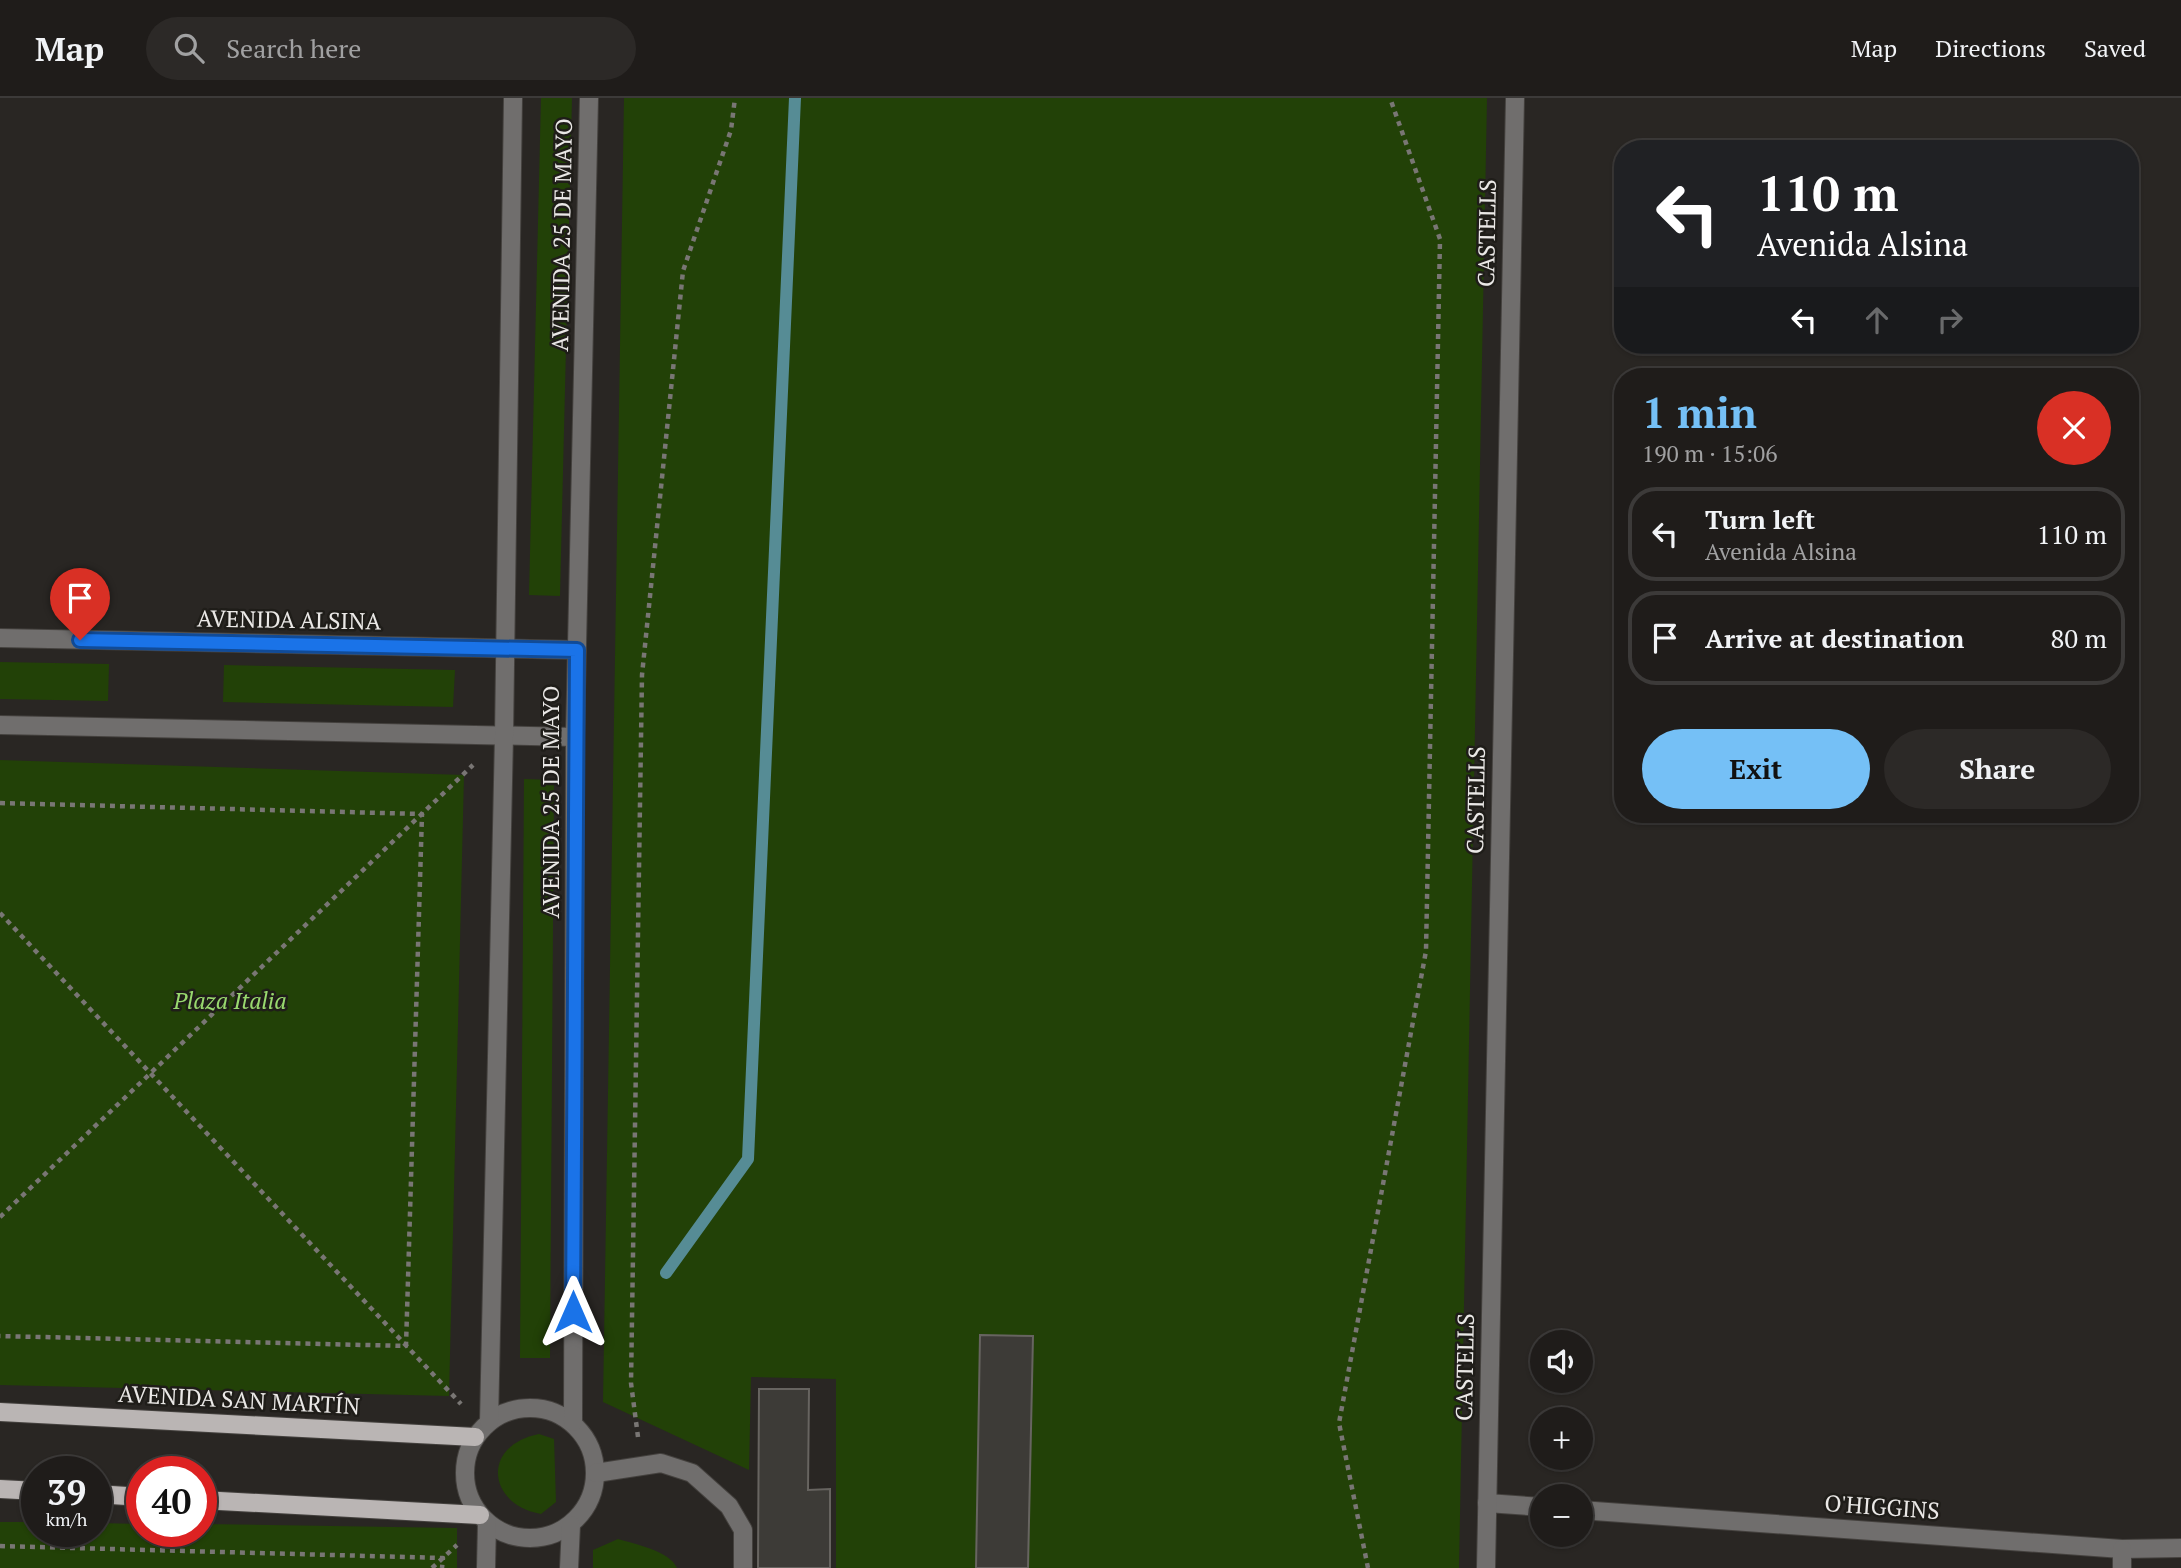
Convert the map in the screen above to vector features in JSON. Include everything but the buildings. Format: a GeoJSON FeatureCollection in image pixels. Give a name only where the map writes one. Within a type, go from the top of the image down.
{"type":"FeatureCollection","features":[{"type":"Feature","properties":{"kind":"main road","name":"AVENIDA SAN MARTÍN"},"geometry":{"type":"LineString","coordinates":[[0,1412],[483,1429]]}},
{"type":"Feature","properties":{"kind":"main road"},"geometry":{"type":"LineString","coordinates":[[0,1489],[21,1490]]}},
{"type":"Feature","properties":{"kind":"main road"},"geometry":{"type":"LineString","coordinates":[[217,1501],[483,1519]]}},
{"type":"Feature","properties":{"kind":"street","name":"AVENIDA 25 DE MAYO"},"geometry":{"type":"LineString","coordinates":[[483,1429],[504,736],[513,98]]}},
{"type":"Feature","properties":{"kind":"street","name":"AVENIDA 25 DE MAYO"},"geometry":{"type":"LineString","coordinates":[[573,1422],[575,737],[589,98]]}},
{"type":"Feature","properties":{"kind":"street","name":"CASTELLS"},"geometry":{"type":"LineString","coordinates":[[1486,1568],[1515,98]]}},
{"type":"Feature","properties":{"kind":"street","name":"AVENIDA ALSINA"},"geometry":{"type":"LineString","coordinates":[[0,638],[577,650]]}},
{"type":"Feature","properties":{"kind":"street"},"geometry":{"type":"LineString","coordinates":[[0,725],[575,737]]}},
{"type":"Feature","properties":{"kind":"street"},"geometry":{"type":"LineString","coordinates":[[516,1409],[546,1409],[573,1422],[590,1445],[596,1473],[594,1492],[585,1510],[571,1525],[544,1538],[514,1537],[483,1519],[471,1502],[464,1469],[468,1452],[483,1429],[516,1409]]}},
{"type":"Feature","properties":{"kind":"street"},"geometry":{"type":"LineString","coordinates":[[596,1473],[661,1463],[692,1473],[729,1506],[743,1530],[743,1568]]}},
{"type":"Feature","properties":{"kind":"street"},"geometry":{"type":"LineString","coordinates":[[1487,1503],[1530,1506]]}},
{"type":"Feature","properties":{"kind":"street","name":"O'HIGGINS"},"geometry":{"type":"LineString","coordinates":[[1593,1511],[2122,1549],[2181,1548]]}},
{"type":"Feature","properties":{"kind":"street"},"geometry":{"type":"LineString","coordinates":[[483,1519],[486,1568]]}},
{"type":"Feature","properties":{"kind":"street"},"geometry":{"type":"LineString","coordinates":[[569,1568],[571,1525]]}},
{"type":"Feature","properties":{"kind":"street"},"geometry":{"type":"LineString","coordinates":[[2122,1549],[2122,1568]]}},
{"type":"Feature","properties":{"kind":"path"},"geometry":{"type":"LineString","coordinates":[[641,1466],[631,1383],[642,675],[683,271],[732,130],[734,98]]}},
{"type":"Feature","properties":{"kind":"path"},"geometry":{"type":"LineString","coordinates":[[1368,1568],[1339,1423],[1426,951],[1440,239],[1391,98]]}},
{"type":"Feature","properties":{"kind":"path"},"geometry":{"type":"LineString","coordinates":[[0,1217],[504,736]]}},
{"type":"Feature","properties":{"kind":"path"},"geometry":{"type":"LineString","coordinates":[[0,803],[422,814]]}},
{"type":"Feature","properties":{"kind":"path"},"geometry":{"type":"LineString","coordinates":[[406,1346],[422,814]]}},
{"type":"Feature","properties":{"kind":"path"},"geometry":{"type":"LineString","coordinates":[[0,914],[483,1429]]}},
{"type":"Feature","properties":{"kind":"path"},"geometry":{"type":"LineString","coordinates":[[0,1336],[406,1346]]}},
{"type":"Feature","properties":{"kind":"path"},"geometry":{"type":"LineString","coordinates":[[0,1546],[443,1558],[442,1568]]}},
{"type":"Feature","properties":{"kind":"green space"},"geometry":{"type":"Polygon","coordinates":[[[541,98],[572,98],[560,596],[529,595],[541,98]]]}},
{"type":"Feature","properties":{"kind":"green space"},"geometry":{"type":"Polygon","coordinates":[[[624,98],[1487,98],[1459,1568],[836,1568],[836,1379],[751,1377],[749,1470],[603,1402],[624,98]]]}},
{"type":"Feature","properties":{"kind":"green space"},"geometry":{"type":"Polygon","coordinates":[[[0,662],[109,664],[108,701],[0,699],[0,662]]]}},
{"type":"Feature","properties":{"kind":"green space"},"geometry":{"type":"Polygon","coordinates":[[[224,665],[455,670],[453,707],[223,702],[224,665]]]}},
{"type":"Feature","properties":{"kind":"green space","name":"Plaza Italia"},"geometry":{"type":"Polygon","coordinates":[[[0,760],[464,775],[449,1396],[0,1385],[0,760]]]}},
{"type":"Feature","properties":{"kind":"green space"},"geometry":{"type":"Polygon","coordinates":[[[524,779],[554,780],[550,1358],[520,1358],[524,779]]]}},
{"type":"Feature","properties":{"kind":"green space"},"geometry":{"type":"Polygon","coordinates":[[[539,1434],[554,1439],[556,1502],[541,1514],[523,1508],[510,1499],[502,1488],[498,1475],[500,1462],[507,1450],[520,1441],[539,1434]]]}},
{"type":"Feature","properties":{"kind":"green space"},"geometry":{"type":"Polygon","coordinates":[[[0,1522],[21,1522],[21,1547],[112,1547],[112,1523],[126,1524],[126,1547],[217,1547],[217,1524],[457,1528],[457,1568],[0,1568],[0,1522]]]}},
{"type":"Feature","properties":{"kind":"green space"},"geometry":{"type":"Polygon","coordinates":[[[618,1539],[660,1553],[677,1568],[593,1568],[593,1550],[618,1539]]]}},
{"type":"Feature","properties":{"kind":"waterway"},"geometry":{"type":"LineString","coordinates":[[666,1273],[748,1159],[795,98]]}},
{"type":"Feature","properties":{"kind":"route"},"geometry":{"type":"LineString","coordinates":[[80,640],[577,650],[573,1312]]}}]}
